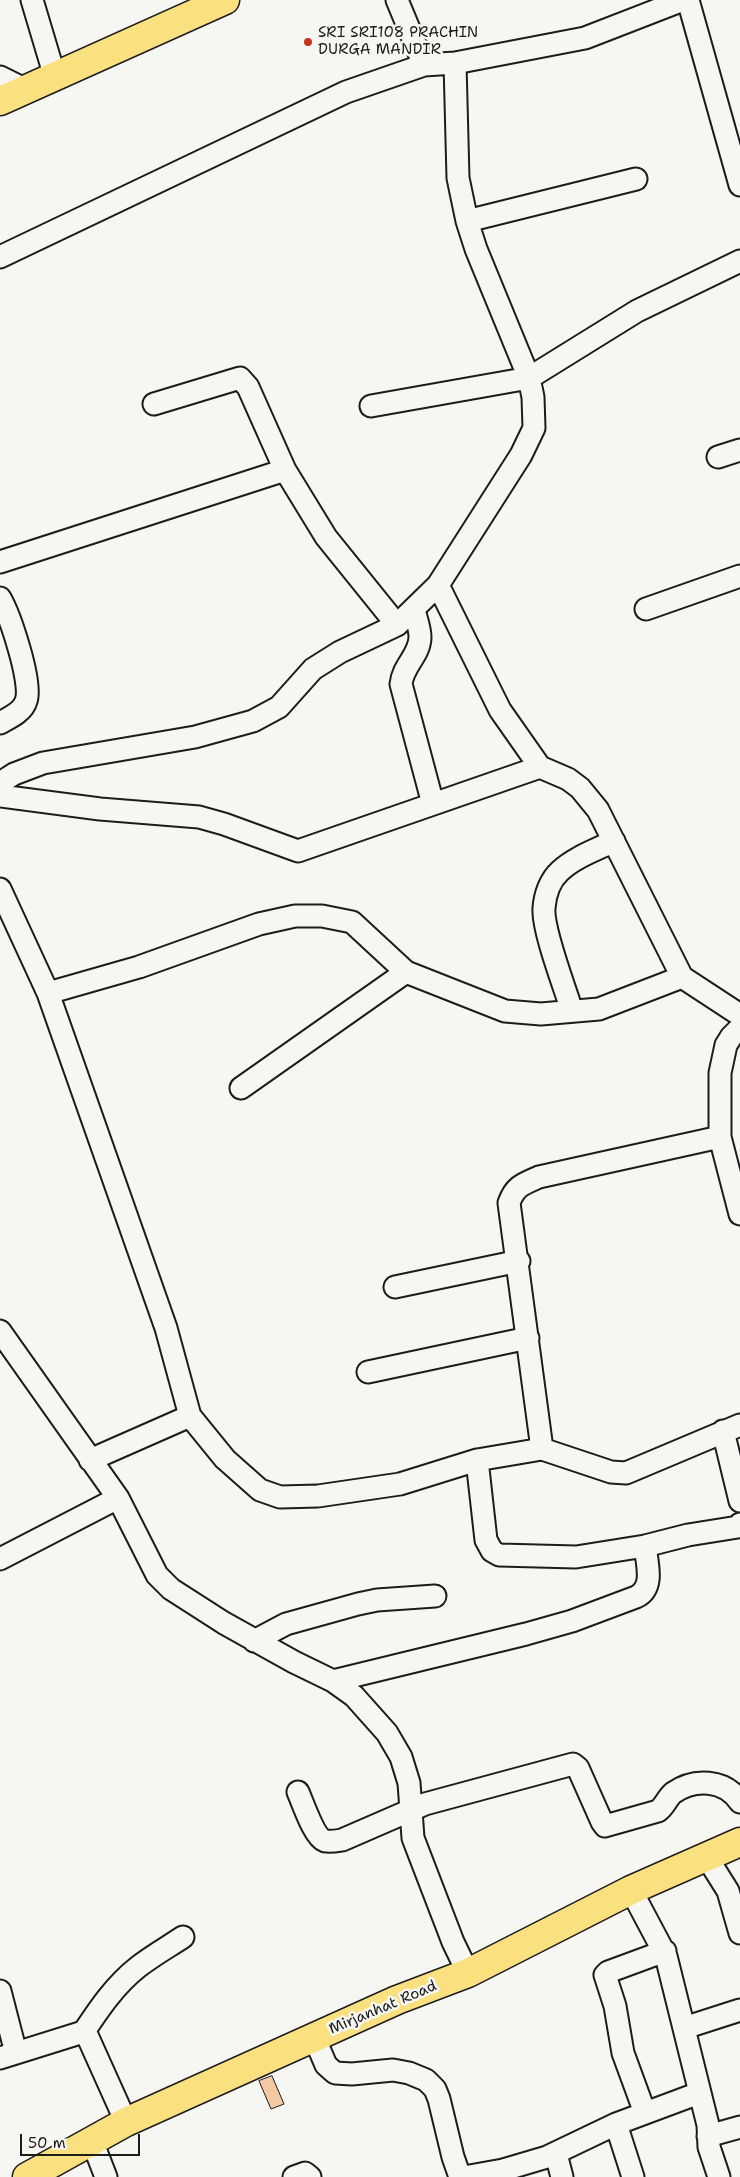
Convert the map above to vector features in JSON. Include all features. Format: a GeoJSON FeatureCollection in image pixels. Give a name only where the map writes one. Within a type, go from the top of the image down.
{"type":"FeatureCollection","features":[{"type":"Feature","properties":{"kind":"main road"},"geometry":{"type":"LineString","coordinates":[[0,102],[225,0]]}},
{"type":"Feature","properties":{"kind":"main road","name":"Mirjanhat Road"},"geometry":{"type":"LineString","coordinates":[[27,2177],[126,2122],[397,2000],[468,1973],[631,1890],[740,1842]]}},
{"type":"Feature","properties":{"kind":"street"},"geometry":{"type":"LineString","coordinates":[[32,0],[55,76]]}},
{"type":"Feature","properties":{"kind":"street"},"geometry":{"type":"LineString","coordinates":[[397,0],[424,65]]}},
{"type":"Feature","properties":{"kind":"street"},"geometry":{"type":"LineString","coordinates":[[0,257],[346,92],[424,65],[455,63],[585,38],[683,0]]}},
{"type":"Feature","properties":{"kind":"street"},"geometry":{"type":"LineString","coordinates":[[688,0],[740,185]]}},
{"type":"Feature","properties":{"kind":"street"},"geometry":{"type":"LineString","coordinates":[[0,783],[14,774],[43,763],[195,737],[253,721],[279,707],[313,669],[340,652],[397,625],[414,610],[438,585],[521,455],[534,428],[533,397],[529,378],[476,249],[467,221],[458,178],[455,63]]}},
{"type":"Feature","properties":{"kind":"street"},"geometry":{"type":"LineString","coordinates":[[0,77],[26,90]]}},
{"type":"Feature","properties":{"kind":"street"},"geometry":{"type":"LineString","coordinates":[[467,221],[636,179]]}},
{"type":"Feature","properties":{"kind":"street"},"geometry":{"type":"LineString","coordinates":[[370,406],[529,378],[637,311],[740,261]]}},
{"type":"Feature","properties":{"kind":"street"},"geometry":{"type":"LineString","coordinates":[[154,404],[240,378],[248,387],[286,470],[326,537],[397,625]]}},
{"type":"Feature","properties":{"kind":"street"},"geometry":{"type":"LineString","coordinates":[[718,457],[740,450]]}},
{"type":"Feature","properties":{"kind":"street"},"geometry":{"type":"LineString","coordinates":[[0,562],[286,470]]}},
{"type":"Feature","properties":{"kind":"street"},"geometry":{"type":"LineString","coordinates":[[646,609],[740,576]]}},
{"type":"Feature","properties":{"kind":"street"},"geometry":{"type":"LineString","coordinates":[[438,585],[500,710],[540,767],[568,780],[580,788],[598,810],[682,977],[740,1015]]}},
{"type":"Feature","properties":{"kind":"street"},"geometry":{"type":"LineString","coordinates":[[0,598],[25,669],[29,693],[26,703],[21,710],[0,723]]}},
{"type":"Feature","properties":{"kind":"street"},"geometry":{"type":"LineString","coordinates":[[414,610],[420,636],[419,647],[402,673],[401,684],[433,804]]}},
{"type":"Feature","properties":{"kind":"street"},"geometry":{"type":"LineString","coordinates":[[0,796],[100,809],[199,818],[298,851],[540,767]]}},
{"type":"Feature","properties":{"kind":"street"},"geometry":{"type":"LineString","coordinates":[[572,1011],[548,933],[543,910],[546,894],[558,872],[568,864],[614,841]]}},
{"type":"Feature","properties":{"kind":"street"},"geometry":{"type":"LineString","coordinates":[[0,889],[48,993],[166,1328],[190,1416],[225,1459],[260,1490],[280,1497],[318,1496],[400,1484],[476,1460],[542,1449],[611,1472],[626,1473],[732,1428],[740,1501]]}},
{"type":"Feature","properties":{"kind":"street"},"geometry":{"type":"LineString","coordinates":[[48,993],[139,967],[259,924],[295,916],[322,916],[352,922],[406,972],[505,1011],[541,1014],[599,1008],[682,977]]}},
{"type":"Feature","properties":{"kind":"street"},"geometry":{"type":"LineString","coordinates":[[241,1088],[406,972]]}},
{"type":"Feature","properties":{"kind":"street"},"geometry":{"type":"LineString","coordinates":[[740,1028],[731,1037],[722,1057],[720,1073],[720,1136],[740,1214]]}},
{"type":"Feature","properties":{"kind":"street"},"geometry":{"type":"LineString","coordinates":[[542,1449],[509,1203],[513,1192],[523,1184],[539,1178],[720,1136]]}},
{"type":"Feature","properties":{"kind":"street"},"geometry":{"type":"LineString","coordinates":[[395,1287],[518,1261]]}},
{"type":"Feature","properties":{"kind":"street"},"geometry":{"type":"LineString","coordinates":[[0,1331],[118,1498],[157,1576],[171,1589],[254,1641],[333,1680],[365,1706],[395,1746],[409,1784],[412,1831],[416,1846],[453,1942],[468,1973]]}},
{"type":"Feature","properties":{"kind":"street"},"geometry":{"type":"LineString","coordinates":[[368,1372],[528,1338]]}},
{"type":"Feature","properties":{"kind":"street"},"geometry":{"type":"LineString","coordinates":[[90,1460],[190,1416]]}},
{"type":"Feature","properties":{"kind":"street"},"geometry":{"type":"LineString","coordinates":[[476,1460],[486,1540],[492,1552],[498,1555],[576,1557],[645,1546],[740,1524]]}},
{"type":"Feature","properties":{"kind":"street"},"geometry":{"type":"LineString","coordinates":[[0,1559],[118,1498]]}},
{"type":"Feature","properties":{"kind":"street"},"geometry":{"type":"LineString","coordinates":[[333,1680],[526,1634],[572,1621],[636,1597],[642,1594],[648,1583],[645,1546]]}},
{"type":"Feature","properties":{"kind":"street"},"geometry":{"type":"LineString","coordinates":[[254,1641],[286,1624],[358,1604],[377,1600],[435,1596]]}},
{"type":"Feature","properties":{"kind":"street"},"geometry":{"type":"LineString","coordinates":[[298,1792],[317,1835],[324,1840],[342,1840],[433,1801],[467,1794],[573,1764],[578,1768],[605,1826],[658,1811],[673,1793],[693,1783],[708,1782],[721,1786],[736,1796],[740,1802]]}},
{"type":"Feature","properties":{"kind":"street"},"geometry":{"type":"LineString","coordinates":[[706,1856],[728,1891],[740,1933]]}},
{"type":"Feature","properties":{"kind":"street"},"geometry":{"type":"LineString","coordinates":[[631,1890],[664,1951],[700,2093],[709,2147],[719,2177]]}},
{"type":"Feature","properties":{"kind":"street"},"geometry":{"type":"LineString","coordinates":[[0,1991],[8,2055],[83,2033],[122,1981],[138,1967],[183,1937]]}},
{"type":"Feature","properties":{"kind":"street"},"geometry":{"type":"LineString","coordinates":[[645,2113],[623,2053],[615,2006],[605,1975],[608,1972],[664,1951]]}},
{"type":"Feature","properties":{"kind":"street"},"geometry":{"type":"LineString","coordinates":[[684,2028],[740,2010]]}},
{"type":"Feature","properties":{"kind":"street"},"geometry":{"type":"LineString","coordinates":[[83,2033],[88,2035],[126,2122]]}},
{"type":"Feature","properties":{"kind":"street"},"geometry":{"type":"LineString","coordinates":[[314,2037],[326,2065],[334,2073],[352,2074],[393,2070],[409,2073],[426,2080],[435,2089],[439,2098],[451,2150],[462,2177],[504,2174],[556,2154],[616,2124],[700,2093]]}},
{"type":"Feature","properties":{"kind":"street"},"geometry":{"type":"LineString","coordinates":[[616,2124],[633,2177]]}},
{"type":"Feature","properties":{"kind":"street"},"geometry":{"type":"LineString","coordinates":[[708,2136],[740,2127]]}},
{"type":"Feature","properties":{"kind":"street"},"geometry":{"type":"LineString","coordinates":[[92,2141],[106,2177]]}},
{"type":"Feature","properties":{"kind":"street"},"geometry":{"type":"LineString","coordinates":[[556,2154],[562,2177]]}},
{"type":"Feature","properties":{"kind":"street"},"geometry":{"type":"LineString","coordinates":[[294,2177],[305,2173],[310,2177]]}},
{"type":"Feature","properties":{"kind":"building"},"geometry":{"type":"Polygon","coordinates":[[[272,2076],[284,2104],[271,2109],[259,2081],[272,2076]]]}},
{"type":"Feature","properties":{"kind":"place","name":"SRI SRI108 PRACHIN DURGA MANDIR"},"geometry":{"type":"Point","coordinates":[308,42]}}]}
